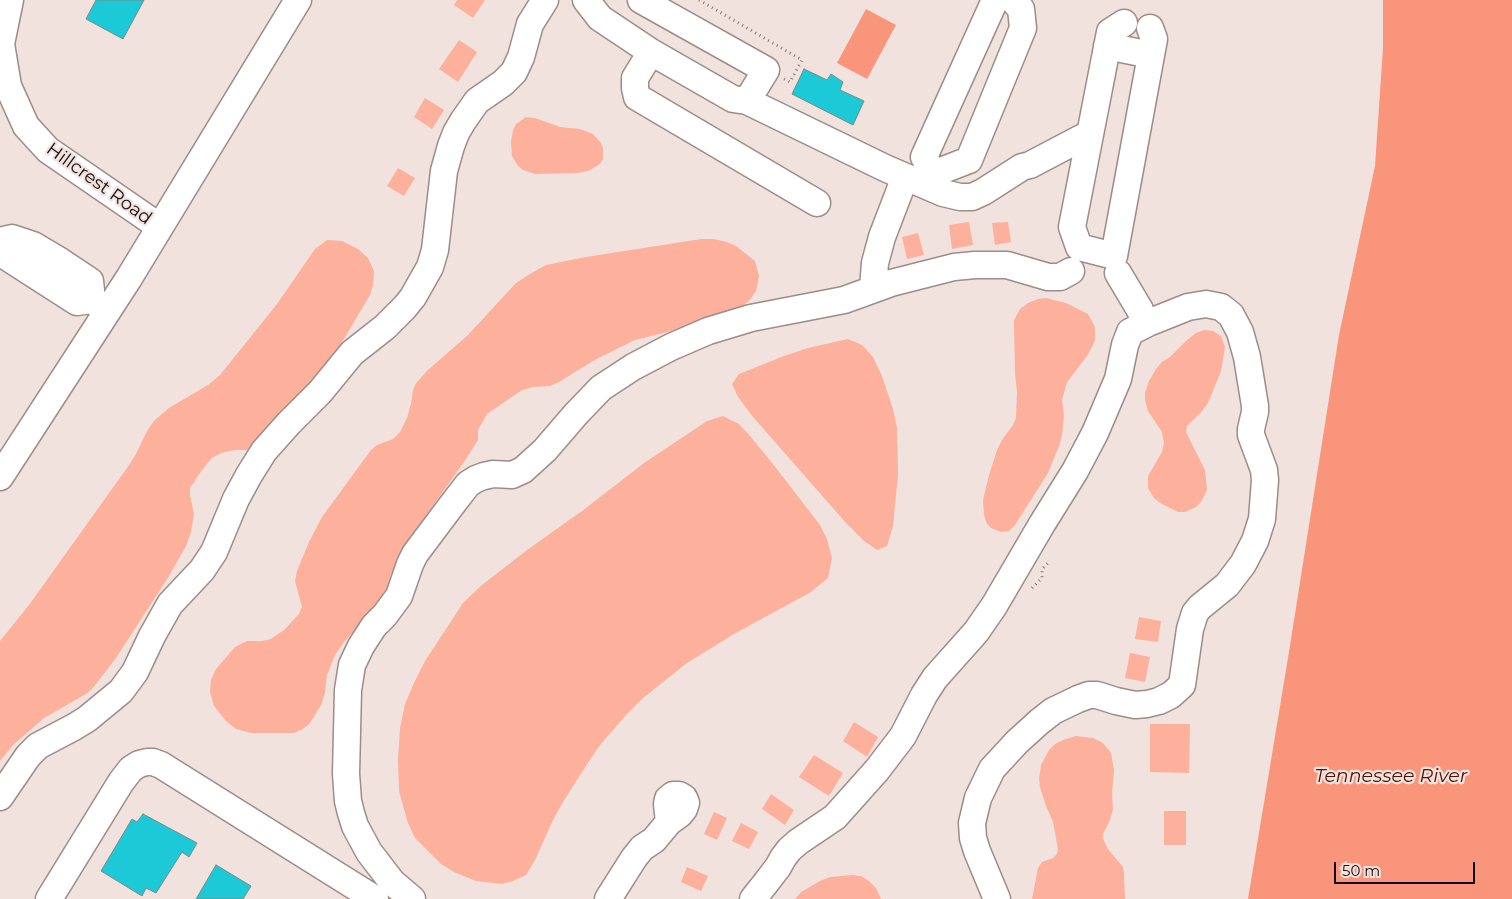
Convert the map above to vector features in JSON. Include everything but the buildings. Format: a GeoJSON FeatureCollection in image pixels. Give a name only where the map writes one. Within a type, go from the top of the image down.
{"type":"FeatureCollection","features":[{"type":"Feature","properties":{"kind":"street"},"geometry":{"type":"LineString","coordinates":[[0,477],[100,306],[160,227],[298,0]]}},
{"type":"Feature","properties":{"kind":"street"},"geometry":{"type":"LineString","coordinates":[[0,797],[28,756],[38,746],[87,719],[129,682],[163,614],[177,595],[202,570],[214,552],[236,499],[264,452],[289,423],[320,392],[352,353],[385,326],[413,297],[430,267],[435,250],[444,170],[456,133],[477,101],[503,83],[514,72],[524,50],[530,24],[545,0]]}},
{"type":"Feature","properties":{"kind":"street"},"geometry":{"type":"LineString","coordinates":[[593,9],[640,0],[766,70],[747,101]]}},
{"type":"Feature","properties":{"kind":"street"},"geometry":{"type":"LineString","coordinates":[[922,179],[924,157],[995,0]]}},
{"type":"Feature","properties":{"kind":"street"},"geometry":{"type":"LineString","coordinates":[[873,289],[875,263],[885,228],[922,179],[969,160],[1023,28],[1021,9],[1013,0]]}},
{"type":"Feature","properties":{"kind":"street","name":"Hillcrest Road"},"geometry":{"type":"LineString","coordinates":[[6,1],[2,44],[4,61],[8,86],[26,126],[48,150],[160,227]]}},
{"type":"Feature","properties":{"kind":"street"},"geometry":{"type":"LineString","coordinates":[[593,9],[651,52],[733,98],[747,101],[922,179],[944,193],[960,197],[972,197],[1022,167],[1030,165],[1089,134]]}},
{"type":"Feature","properties":{"kind":"street"},"geometry":{"type":"LineString","coordinates":[[1124,23],[1110,32],[1072,227],[1079,247],[1114,256],[1154,39],[1150,28]]}},
{"type":"Feature","properties":{"kind":"street"},"geometry":{"type":"LineString","coordinates":[[1107,46],[1151,55]]}},
{"type":"Feature","properties":{"kind":"street"},"geometry":{"type":"LineString","coordinates":[[651,52],[635,78],[637,96],[816,203]]}},
{"type":"Feature","properties":{"kind":"street"},"geometry":{"type":"LineString","coordinates":[[1046,157],[1066,170],[1080,183]]}},
{"type":"Feature","properties":{"kind":"street"},"geometry":{"type":"LineString","coordinates":[[0,241],[12,238],[33,245],[60,261],[90,282],[100,306]]}},
{"type":"Feature","properties":{"kind":"street"},"geometry":{"type":"LineString","coordinates":[[0,249],[4,255],[77,302],[100,306]]}},
{"type":"Feature","properties":{"kind":"street"},"geometry":{"type":"LineString","coordinates":[[412,899],[392,882],[378,865],[355,826],[348,801],[346,774],[348,690],[352,665],[360,646],[399,596],[415,554],[468,484],[476,479],[493,474],[512,475],[523,470],[545,450],[576,414],[602,388],[633,367],[671,347],[708,331],[751,318],[844,300],[929,272],[974,265],[1007,265],[1048,277],[1060,277],[1071,271]]}},
{"type":"Feature","properties":{"kind":"street"},"geometry":{"type":"LineString","coordinates":[[1118,273],[1140,310],[1145,324]]}},
{"type":"Feature","properties":{"kind":"street"},"geometry":{"type":"LineString","coordinates":[[753,899],[766,884],[782,858],[798,842],[835,817],[866,783],[900,740],[935,678],[985,620],[1075,471],[1095,433],[1113,392],[1130,332],[1188,307],[1206,304],[1221,307],[1231,315],[1235,322],[1247,357],[1255,406],[1251,436],[1264,470],[1265,480],[1264,507],[1260,529],[1250,552],[1234,576],[1227,585],[1200,606],[1195,613],[1190,629],[1182,685],[1171,695],[1147,704],[1125,704],[1097,695],[1089,695],[1078,699],[1053,712],[1039,722],[992,769],[978,798],[972,824],[977,851],[997,899]]}},
{"type":"Feature","properties":{"kind":"street"},"geometry":{"type":"LineString","coordinates":[[49,899],[121,782],[131,769],[139,764],[153,762],[161,765],[375,899]]}},
{"type":"Feature","properties":{"kind":"street"},"geometry":{"type":"LineString","coordinates":[[608,899],[634,858],[642,848],[654,840],[669,822]]}},
{"type":"Feature","properties":{"kind":"shaded area"},"geometry":{"type":"Polygon","coordinates":[[[457,0],[485,0],[473,18],[454,5],[457,0]]]}},
{"type":"Feature","properties":{"kind":"shaded area"},"geometry":{"type":"Polygon","coordinates":[[[459,40],[477,52],[458,82],[439,69],[459,40]]]}},
{"type":"Feature","properties":{"kind":"shaded area"},"geometry":{"type":"Polygon","coordinates":[[[425,98],[444,110],[432,129],[414,117],[425,98]]]}},
{"type":"Feature","properties":{"kind":"shaded area"},"geometry":{"type":"Polygon","coordinates":[[[526,117],[535,118],[560,127],[580,129],[593,134],[603,148],[603,159],[600,164],[588,171],[577,173],[535,174],[523,170],[512,156],[511,142],[516,124],[526,117]]]}},
{"type":"Feature","properties":{"kind":"shaded area"},"geometry":{"type":"Polygon","coordinates":[[[398,168],[415,178],[404,196],[387,186],[398,168]]]}},
{"type":"Feature","properties":{"kind":"shaded area"},"geometry":{"type":"Polygon","coordinates":[[[969,222],[973,245],[952,249],[949,225],[969,222]]]}},
{"type":"Feature","properties":{"kind":"shaded area"},"geometry":{"type":"Polygon","coordinates":[[[1008,222],[1011,242],[995,245],[992,223],[1008,222]]]}},
{"type":"Feature","properties":{"kind":"shaded area"},"geometry":{"type":"Polygon","coordinates":[[[918,233],[924,255],[907,259],[902,237],[918,233]]]}},
{"type":"Feature","properties":{"kind":"shaded area"},"geometry":{"type":"Polygon","coordinates":[[[701,239],[727,242],[736,246],[755,261],[759,276],[756,291],[749,301],[741,307],[687,327],[635,340],[593,361],[550,386],[522,390],[487,414],[478,430],[478,440],[407,542],[391,574],[386,591],[335,655],[327,675],[325,693],[321,705],[310,723],[294,733],[251,733],[236,729],[226,721],[214,706],[210,692],[211,680],[216,669],[235,647],[247,641],[271,639],[284,630],[299,614],[302,607],[295,581],[297,571],[322,517],[371,450],[377,445],[393,439],[400,432],[407,418],[416,383],[428,370],[468,335],[516,283],[546,265],[701,239]]]}},
{"type":"Feature","properties":{"kind":"shaded area"},"geometry":{"type":"Polygon","coordinates":[[[327,240],[342,241],[358,249],[368,258],[374,271],[370,295],[323,373],[254,448],[221,453],[212,458],[202,470],[190,488],[194,514],[186,546],[116,658],[93,688],[44,718],[13,745],[0,761],[0,641],[29,605],[127,468],[154,421],[169,408],[208,385],[220,375],[277,304],[315,249],[327,240]]]}},
{"type":"Feature","properties":{"kind":"shaded area"},"geometry":{"type":"Polygon","coordinates":[[[1046,298],[1066,303],[1088,314],[1095,327],[1095,340],[1087,356],[1067,382],[1062,400],[1064,415],[1062,435],[1048,473],[1015,525],[1009,531],[1001,532],[987,524],[983,500],[997,450],[1016,418],[1017,392],[1014,320],[1020,309],[1028,303],[1046,298]]]}},
{"type":"Feature","properties":{"kind":"shaded area"},"geometry":{"type":"Polygon","coordinates":[[[1204,330],[1213,331],[1221,336],[1225,347],[1221,371],[1208,403],[1187,426],[1186,432],[1205,470],[1207,490],[1196,507],[1185,512],[1178,512],[1160,503],[1154,498],[1148,488],[1148,476],[1162,452],[1164,443],[1162,432],[1148,411],[1145,393],[1149,381],[1162,362],[1196,333],[1204,330]]]}},
{"type":"Feature","properties":{"kind":"shaded area"},"geometry":{"type":"Polygon","coordinates":[[[848,339],[862,345],[873,357],[882,376],[897,428],[898,474],[893,526],[887,546],[877,550],[864,541],[846,523],[753,417],[738,397],[732,384],[739,374],[784,356],[808,348],[848,339]]]}},
{"type":"Feature","properties":{"kind":"shaded area"},"geometry":{"type":"Polygon","coordinates":[[[723,416],[739,424],[750,436],[820,525],[827,539],[832,558],[828,578],[811,592],[734,634],[687,663],[643,698],[600,745],[591,758],[553,820],[526,875],[502,884],[476,881],[454,872],[441,864],[415,838],[408,823],[399,791],[400,728],[405,704],[425,661],[463,603],[482,585],[644,463],[707,421],[723,416]]]}},
{"type":"Feature","properties":{"kind":"shaded area"},"geometry":{"type":"Polygon","coordinates":[[[1139,617],[1161,621],[1158,642],[1135,639],[1139,617]]]}},
{"type":"Feature","properties":{"kind":"shaded area"},"geometry":{"type":"Polygon","coordinates":[[[1130,653],[1150,657],[1145,682],[1125,678],[1130,653]]]}},
{"type":"Feature","properties":{"kind":"shaded area"},"geometry":{"type":"Polygon","coordinates":[[[854,722],[878,737],[867,757],[843,741],[854,722]]]}},
{"type":"Feature","properties":{"kind":"shaded area"},"geometry":{"type":"Polygon","coordinates":[[[1150,724],[1190,724],[1189,773],[1150,772],[1150,724]]]}},
{"type":"Feature","properties":{"kind":"shaded area"},"geometry":{"type":"Polygon","coordinates":[[[1076,736],[1093,738],[1103,743],[1111,753],[1114,770],[1113,809],[1103,834],[1103,839],[1108,849],[1123,867],[1125,899],[1032,899],[1038,868],[1042,862],[1053,858],[1057,854],[1058,849],[1053,822],[1040,787],[1041,765],[1049,750],[1055,744],[1076,736]]]}},
{"type":"Feature","properties":{"kind":"shaded area"},"geometry":{"type":"Polygon","coordinates":[[[814,755],[843,773],[829,796],[799,777],[814,755]]]}},
{"type":"Feature","properties":{"kind":"shaded area"},"geometry":{"type":"Polygon","coordinates":[[[771,794],[794,810],[785,825],[762,809],[771,794]]]}},
{"type":"Feature","properties":{"kind":"shaded area"},"geometry":{"type":"Polygon","coordinates":[[[1164,811],[1186,811],[1186,845],[1164,845],[1164,811]]]}},
{"type":"Feature","properties":{"kind":"shaded area"},"geometry":{"type":"Polygon","coordinates":[[[714,812],[727,818],[717,840],[704,834],[714,812]]]}},
{"type":"Feature","properties":{"kind":"shaded area"},"geometry":{"type":"Polygon","coordinates":[[[741,823],[758,832],[749,849],[732,841],[741,823]]]}},
{"type":"Feature","properties":{"kind":"shaded area"},"geometry":{"type":"Polygon","coordinates":[[[687,867],[708,876],[701,891],[681,882],[687,867]]]}},
{"type":"Feature","properties":{"kind":"shaded area"},"geometry":{"type":"Polygon","coordinates":[[[861,876],[869,881],[876,888],[881,899],[795,899],[801,892],[820,881],[830,877],[861,876]]]}},
{"type":"Feature","properties":{"kind":"water","name":"Tennessee River"},"geometry":{"type":"Polygon","coordinates":[[[1383,0],[1512,0],[1512,899],[1248,899],[1339,335],[1375,166],[1383,48],[1383,0]]]}},
{"type":"Feature","properties":{"kind":"water"},"geometry":{"type":"Polygon","coordinates":[[[866,9],[896,25],[867,79],[837,63],[866,9]]]}}]}
